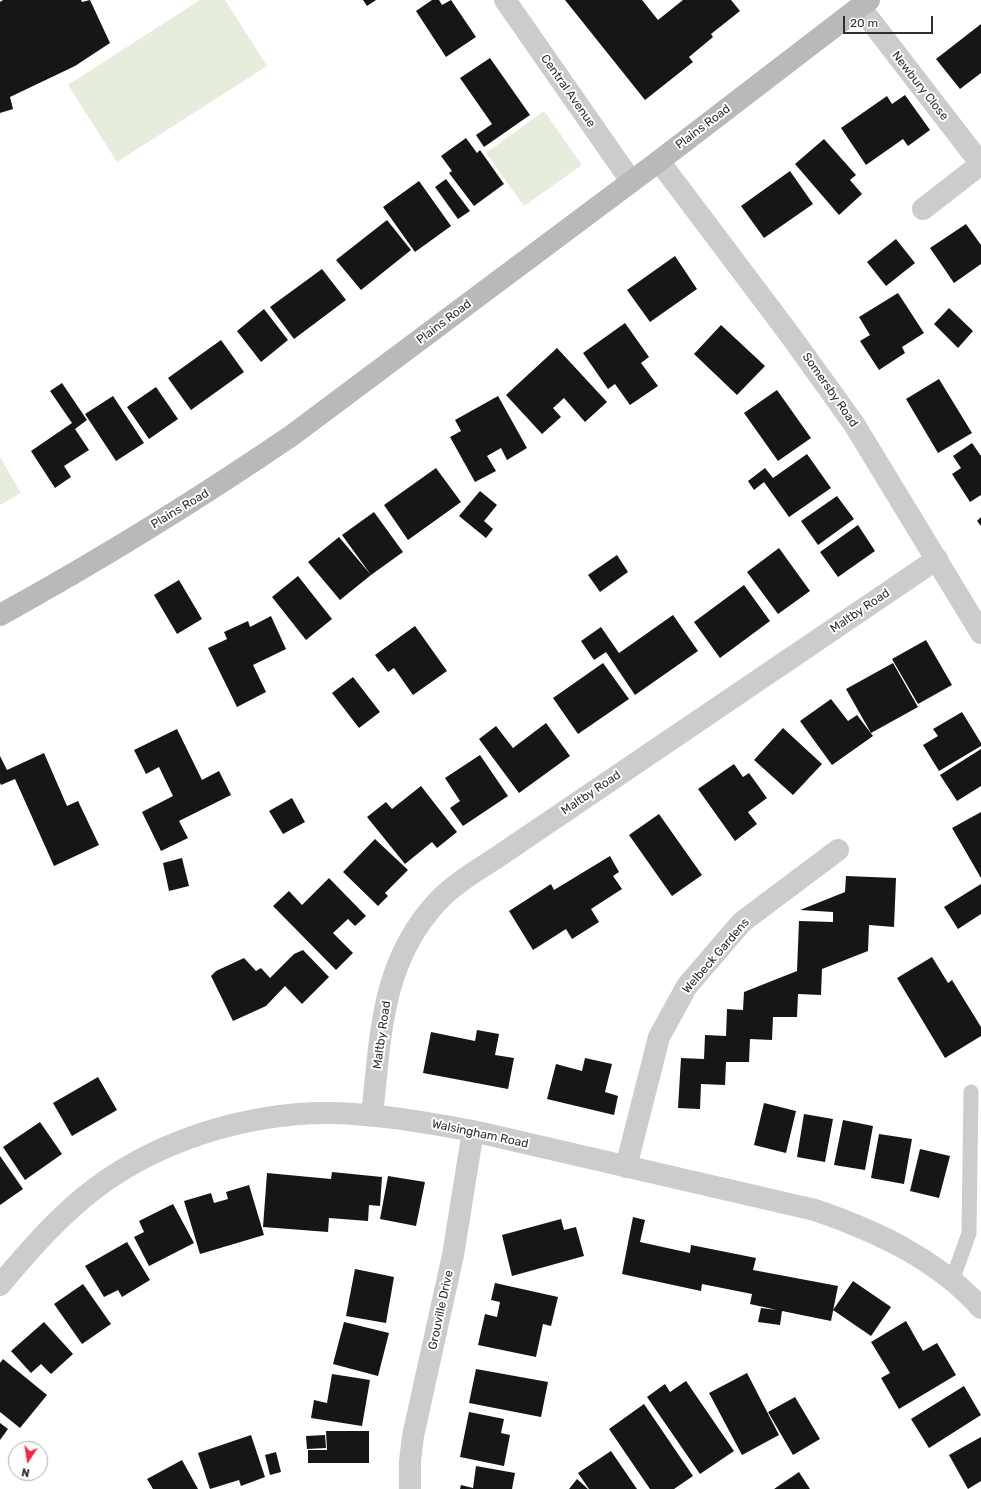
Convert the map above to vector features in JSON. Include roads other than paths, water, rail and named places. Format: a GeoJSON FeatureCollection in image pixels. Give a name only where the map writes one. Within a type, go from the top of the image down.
{"type":"FeatureCollection","features":[{"type":"Feature","properties":{"kind":"main road","name":"Plains Road"},"geometry":{"type":"LineString","coordinates":[[0,615],[50,587],[217,486],[291,436],[659,161],[865,4]]}},
{"type":"Feature","properties":{"kind":"street","name":"Central Avenue"},"geometry":{"type":"LineString","coordinates":[[505,0],[631,182]]}},
{"type":"Feature","properties":{"kind":"street","name":"Newbury Close"},"geometry":{"type":"LineString","coordinates":[[865,4],[981,164],[923,209]]}},
{"type":"Feature","properties":{"kind":"street","name":"Somersby Road"},"geometry":{"type":"LineString","coordinates":[[659,161],[790,334],[854,424],[981,633]]}},
{"type":"Feature","properties":{"kind":"street","name":"Maltby Road"},"geometry":{"type":"LineString","coordinates":[[372,1115],[383,1016],[388,991],[402,953],[423,919],[438,901],[456,886],[499,856],[937,559]]}},
{"type":"Feature","properties":{"kind":"street","name":"Welbeck Gardens"},"geometry":{"type":"LineString","coordinates":[[626,1167],[658,1037],[686,986],[742,922],[838,850]]}},
{"type":"Feature","properties":{"kind":"street","name":"Walsingham Road"},"geometry":{"type":"LineString","coordinates":[[0,1285],[35,1244],[58,1220],[84,1197],[112,1177],[142,1160],[177,1142],[253,1120],[301,1114],[332,1113],[372,1115],[473,1131],[815,1210],[852,1223],[886,1238],[919,1257],[952,1281],[981,1308]]}},
{"type":"Feature","properties":{"kind":"street","name":"Grouville Drive"},"geometry":{"type":"LineString","coordinates":[[410,1489],[410,1461],[413,1436],[453,1255],[473,1131]]}},
{"type":"Feature","properties":{"kind":"lane"},"geometry":{"type":"LineString","coordinates":[[952,1281],[969,1233],[971,1092]]}}]}
